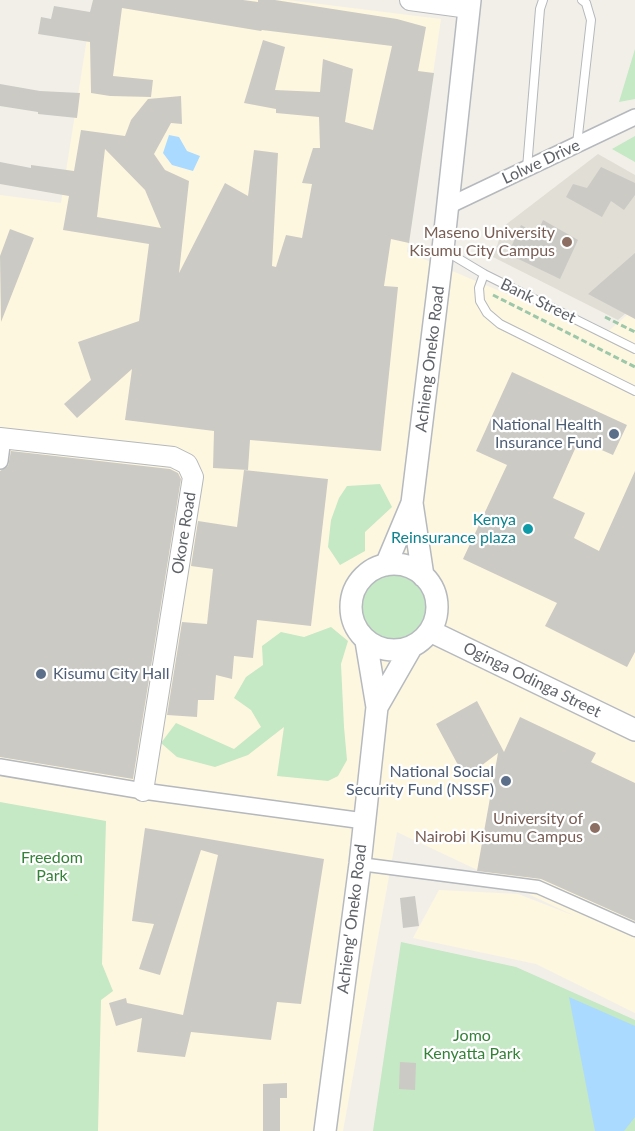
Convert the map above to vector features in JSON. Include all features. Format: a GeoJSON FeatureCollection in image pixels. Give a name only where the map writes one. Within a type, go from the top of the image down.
{"type":"FeatureCollection","features":[{"type":"Feature","properties":{"kind":"main road","name":"Achieng Oneko Road"},"geometry":{"type":"LineString","coordinates":[[386,565],[412,502],[470,4]]}},
{"type":"Feature","properties":{"kind":"main road","name":"Achieng Oneko Road"},"geometry":{"type":"LineString","coordinates":[[412,502],[423,576]]}},
{"type":"Feature","properties":{"kind":"main road"},"geometry":{"type":"LineString","coordinates":[[386,565],[406,566],[423,576],[431,586],[436,599],[433,625],[412,646],[400,650],[376,647],[366,641],[357,630],[352,618],[351,604],[354,590],[362,578],[386,565]]}},
{"type":"Feature","properties":{"kind":"main road","name":"Oginga Odinga Street"},"geometry":{"type":"LineString","coordinates":[[433,625],[635,715]]}},
{"type":"Feature","properties":{"kind":"main road","name":"Oginga Odinga Street"},"geometry":{"type":"LineString","coordinates":[[433,625],[635,729]]}},
{"type":"Feature","properties":{"kind":"main road","name":"Achieng' Oneko Road"},"geometry":{"type":"LineString","coordinates":[[325,1131],[360,864],[377,707],[366,641]]}},
{"type":"Feature","properties":{"kind":"main road","name":"Achieng' Oneko Road"},"geometry":{"type":"LineString","coordinates":[[377,707],[412,646]]}},
{"type":"Feature","properties":{"kind":"street"},"geometry":{"type":"LineString","coordinates":[[410,0],[470,4]]}},
{"type":"Feature","properties":{"kind":"street","name":"Lolwe Drive"},"geometry":{"type":"LineString","coordinates":[[448,206],[635,117]]}},
{"type":"Feature","properties":{"kind":"street"},"geometry":{"type":"LineString","coordinates":[[0,461],[2,438]]}},
{"type":"Feature","properties":{"kind":"street","name":"Okore Road"},"geometry":{"type":"LineString","coordinates":[[2,438],[173,457],[187,464],[193,477],[143,791]]}},
{"type":"Feature","properties":{"kind":"street"},"geometry":{"type":"LineString","coordinates":[[0,767],[143,791],[364,821]]}},
{"type":"Feature","properties":{"kind":"street"},"geometry":{"type":"LineString","coordinates":[[360,864],[538,887],[635,930]]}},
{"type":"Feature","properties":{"kind":"lane"},"geometry":{"type":"LineString","coordinates":[[527,168],[540,9],[543,0]]}},
{"type":"Feature","properties":{"kind":"lane"},"geometry":{"type":"LineString","coordinates":[[577,144],[591,20],[586,3],[582,0]]}},
{"type":"Feature","properties":{"kind":"lane","name":"Bank Street"},"geometry":{"type":"LineString","coordinates":[[443,249],[484,274],[635,349]]}},
{"type":"Feature","properties":{"kind":"lane"},"geometry":{"type":"LineString","coordinates":[[484,274],[480,288],[480,301],[487,313],[500,324],[635,391]]}},
{"type":"Feature","properties":{"kind":"path"},"geometry":{"type":"LineString","coordinates":[[480,288],[635,367]]}},
{"type":"Feature","properties":{"kind":"shaded area"},"geometry":{"type":"Polygon","coordinates":[[[93,0],[287,0],[441,19],[407,252],[604,335],[635,308],[635,1013],[536,964],[413,938],[439,890],[518,894],[575,916],[397,832],[343,1131],[0,1131],[0,195],[61,203],[93,0]]]}},
{"type":"Feature","properties":{"kind":"shaded area","name":"Maseno University Kisumu City Campus"},"geometry":{"type":"Polygon","coordinates":[[[598,154],[635,175],[635,305],[618,320],[493,257],[504,226],[598,154]]]}},
{"type":"Feature","properties":{"kind":"green space"},"geometry":{"type":"Polygon","coordinates":[[[635,49],[635,99],[619,102],[635,49]]]}},
{"type":"Feature","properties":{"kind":"green space"},"geometry":{"type":"Polygon","coordinates":[[[635,136],[635,162],[612,149],[635,136]]]}},
{"type":"Feature","properties":{"kind":"green space"},"geometry":{"type":"Polygon","coordinates":[[[380,484],[392,507],[365,532],[365,551],[340,565],[328,547],[331,520],[339,498],[347,486],[380,484]]]}},
{"type":"Feature","properties":{"kind":"green space"},"geometry":{"type":"Polygon","coordinates":[[[393,568],[414,573],[426,588],[432,601],[432,617],[420,637],[396,645],[380,643],[371,637],[359,624],[354,609],[359,591],[366,581],[376,574],[393,568]]]}},
{"type":"Feature","properties":{"kind":"green space"},"geometry":{"type":"Polygon","coordinates":[[[331,627],[348,641],[341,664],[347,760],[338,776],[328,781],[277,776],[284,727],[248,755],[215,767],[177,757],[161,743],[176,723],[234,749],[261,727],[251,710],[234,698],[246,677],[263,665],[262,646],[281,632],[304,637],[331,627]]]}},
{"type":"Feature","properties":{"kind":"green space","name":"Freedom Park"},"geometry":{"type":"Polygon","coordinates":[[[0,802],[106,821],[102,964],[113,991],[101,1000],[98,1131],[0,1131],[0,802]]]}},
{"type":"Feature","properties":{"kind":"green space","name":"Jomo Kenyatta Park"},"geometry":{"type":"Polygon","coordinates":[[[401,942],[516,967],[635,1020],[635,1131],[373,1131],[401,942]]]}},
{"type":"Feature","properties":{"kind":"water"},"geometry":{"type":"Polygon","coordinates":[[[169,135],[179,137],[187,151],[200,156],[193,171],[172,165],[163,153],[169,135]]]}},
{"type":"Feature","properties":{"kind":"water"},"geometry":{"type":"Polygon","coordinates":[[[569,997],[635,1026],[635,1117],[624,1131],[595,1131],[569,997]]]}},
{"type":"Feature","properties":{"kind":"building"},"geometry":{"type":"Polygon","coordinates":[[[93,0],[243,0],[258,2],[258,0],[275,0],[397,19],[426,27],[418,71],[434,73],[409,243],[391,239],[384,286],[398,287],[381,451],[250,440],[248,470],[213,468],[214,431],[125,420],[132,369],[77,418],[64,404],[91,380],[78,342],[139,321],[149,244],[63,230],[69,196],[0,184],[0,162],[31,168],[31,165],[74,171],[81,130],[125,136],[131,120],[148,99],[181,96],[182,124],[171,123],[154,154],[165,170],[189,181],[179,273],[225,183],[248,196],[254,150],[278,153],[272,266],[276,267],[286,235],[302,238],[312,184],[302,183],[313,148],[320,148],[319,117],[276,113],[276,109],[244,103],[263,40],[285,47],[275,90],[320,92],[323,59],[353,69],[345,122],[373,130],[392,46],[261,31],[122,8],[113,76],[153,80],[151,97],[110,96],[91,93],[90,42],[38,34],[41,17],[51,19],[54,6],[90,12],[93,0]],[[105,149],[97,217],[161,228],[145,190],[105,149]]]}},
{"type":"Feature","properties":{"kind":"building"},"geometry":{"type":"Polygon","coordinates":[[[0,84],[40,91],[80,93],[77,118],[38,114],[38,112],[0,106],[0,84]]]}},
{"type":"Feature","properties":{"kind":"building"},"geometry":{"type":"Polygon","coordinates":[[[601,167],[635,183],[635,195],[624,210],[611,201],[602,217],[566,197],[573,184],[587,188],[601,167]]]}},
{"type":"Feature","properties":{"kind":"building"},"geometry":{"type":"Polygon","coordinates":[[[543,220],[578,240],[560,279],[508,254],[521,225],[537,234],[543,220]]]}},
{"type":"Feature","properties":{"kind":"building"},"geometry":{"type":"Polygon","coordinates":[[[10,229],[34,238],[1,322],[0,256],[10,229]]]}},
{"type":"Feature","properties":{"kind":"building"},"geometry":{"type":"Polygon","coordinates":[[[635,253],[635,319],[588,294],[635,253]]]}},
{"type":"Feature","properties":{"kind":"building","name":"Kenya Reinsurance plaza"},"geometry":{"type":"Polygon","coordinates":[[[512,372],[627,425],[613,455],[579,440],[553,498],[585,513],[574,538],[599,551],[635,471],[635,652],[627,667],[545,626],[557,603],[463,559],[507,465],[476,451],[512,372]]]}},
{"type":"Feature","properties":{"kind":"building"},"geometry":{"type":"Polygon","coordinates":[[[11,451],[170,469],[178,473],[181,479],[133,779],[0,757],[0,471],[8,466],[11,451]]]}},
{"type":"Feature","properties":{"kind":"building"},"geometry":{"type":"Polygon","coordinates":[[[244,470],[328,479],[311,626],[257,620],[253,658],[234,656],[232,679],[216,675],[214,700],[198,700],[197,717],[167,715],[182,622],[207,624],[213,569],[191,566],[198,521],[237,527],[244,470]]]}},
{"type":"Feature","properties":{"kind":"building"},"geometry":{"type":"Polygon","coordinates":[[[477,701],[504,752],[520,717],[596,753],[591,762],[635,783],[635,921],[541,879],[477,871],[498,753],[465,778],[436,724],[477,701]]]}},
{"type":"Feature","properties":{"kind":"building"},"geometry":{"type":"Polygon","coordinates":[[[145,828],[324,859],[301,1004],[277,1002],[271,1040],[191,1032],[185,1057],[137,1052],[142,1018],[116,1026],[109,1003],[126,998],[127,1003],[183,1015],[218,855],[201,850],[160,975],[139,969],[154,924],[132,921],[145,828]]]}},
{"type":"Feature","properties":{"kind":"building"},"geometry":{"type":"Polygon","coordinates":[[[415,896],[419,926],[403,928],[400,898],[415,896]]]}},
{"type":"Feature","properties":{"kind":"building"},"geometry":{"type":"Polygon","coordinates":[[[400,1062],[416,1063],[415,1090],[399,1089],[400,1062]]]}},
{"type":"Feature","properties":{"kind":"building"},"geometry":{"type":"Polygon","coordinates":[[[287,1083],[287,1098],[280,1098],[280,1131],[263,1131],[263,1084],[287,1083]]]}},
{"type":"Feature","properties":{"kind":"place","name":"Maseno University Kisumu City Campus"},"geometry":{"type":"Point","coordinates":[567,242]}},
{"type":"Feature","properties":{"kind":"place","name":"National Health Insurance Fund"},"geometry":{"type":"Point","coordinates":[614,434]}},
{"type":"Feature","properties":{"kind":"place","name":"Kenya Reinsurance plaza"},"geometry":{"type":"Point","coordinates":[528,529]}},
{"type":"Feature","properties":{"kind":"place","name":"Kisumu City Hall"},"geometry":{"type":"Point","coordinates":[41,674]}},
{"type":"Feature","properties":{"kind":"place","name":"National Social Security Fund (NSSF)"},"geometry":{"type":"Point","coordinates":[506,781]}},
{"type":"Feature","properties":{"kind":"place","name":"University of Nairobi Kisumu Campus"},"geometry":{"type":"Point","coordinates":[595,828]}}]}
